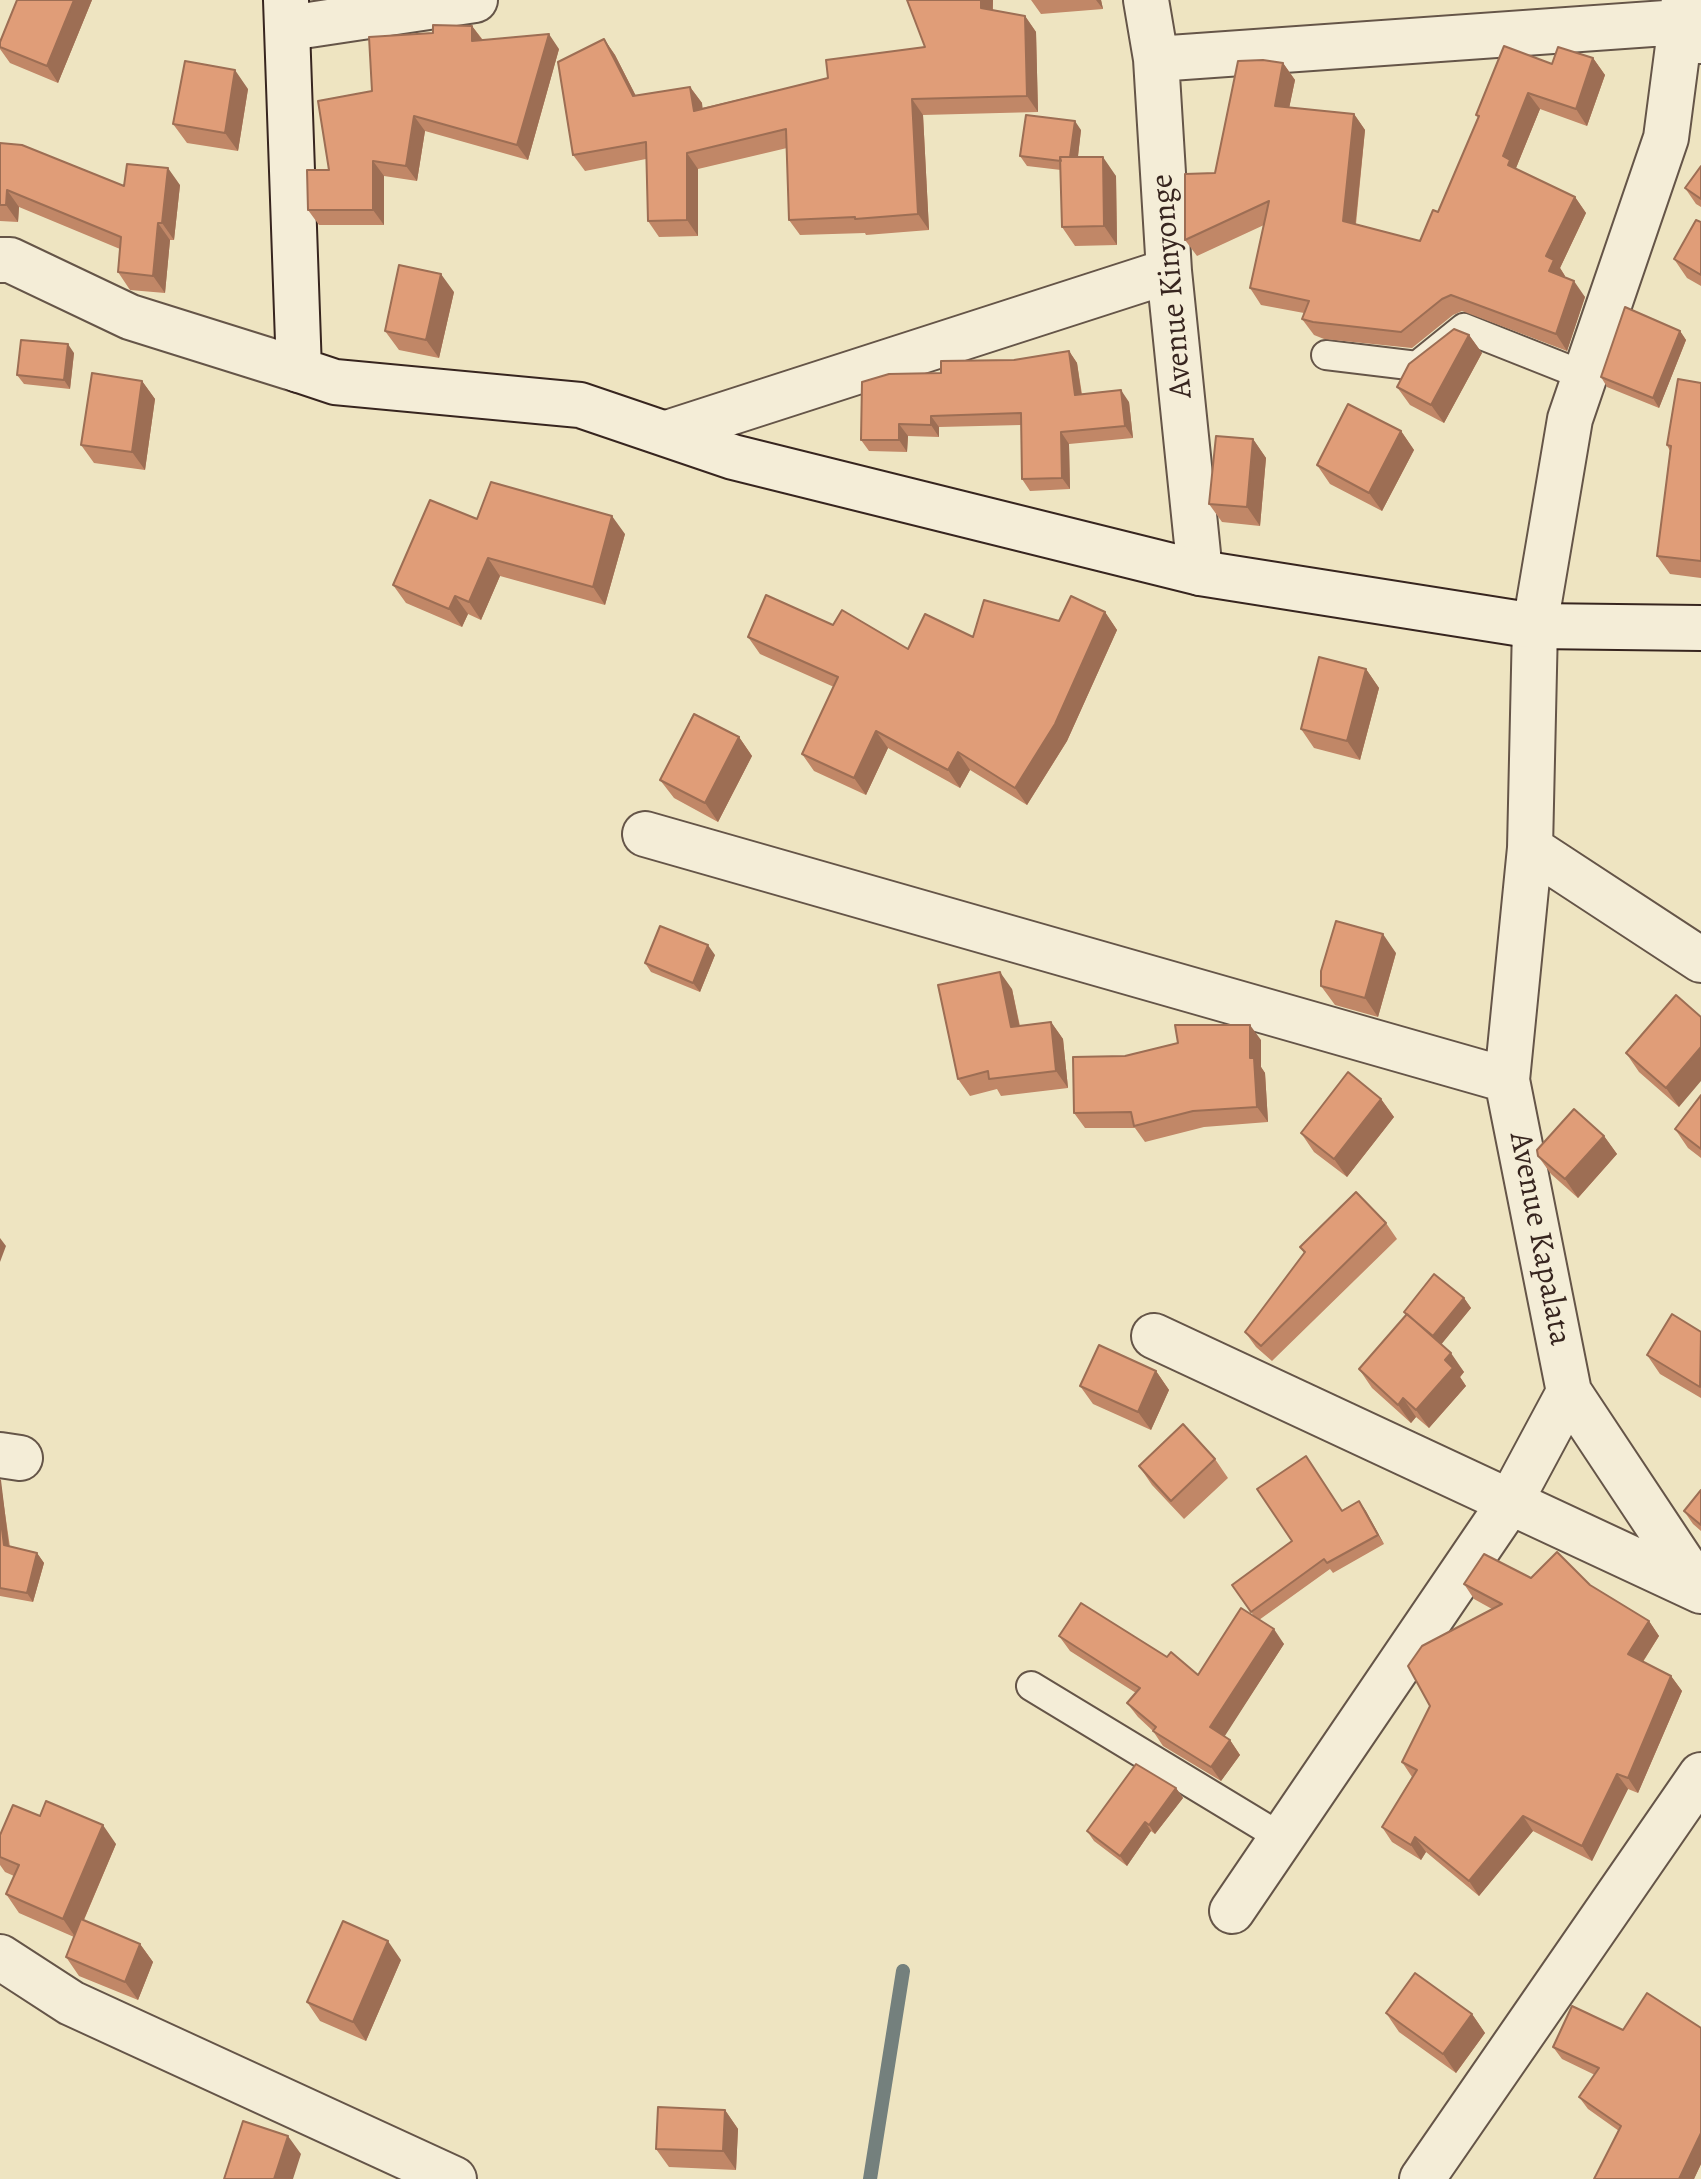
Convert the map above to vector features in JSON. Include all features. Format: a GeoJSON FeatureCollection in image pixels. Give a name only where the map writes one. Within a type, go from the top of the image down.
{"type":"FeatureCollection","features":[{"type":"Feature","properties":{"kind":"street"},"geometry":{"type":"LineString","coordinates":[[299,370],[288,14],[475,0]]}},
{"type":"Feature","properties":{"kind":"street","name":"Avenue Kinyonge"},"geometry":{"type":"LineString","coordinates":[[1146,0],[1156,59],[1169,271],[1200,573]]}},
{"type":"Feature","properties":{"kind":"street"},"geometry":{"type":"LineString","coordinates":[[1156,59],[1688,21]]}},
{"type":"Feature","properties":{"kind":"street","name":"Avenue Kapalata"},"geometry":{"type":"LineString","coordinates":[[1688,21],[1666,138],[1570,419],[1535,626],[1530,848],[1507,1080],[1569,1392],[1701,1591]]}},
{"type":"Feature","properties":{"kind":"street"},"geometry":{"type":"LineString","coordinates":[[0,260],[10,260],[130,317],[335,382],[580,405],[733,457],[1200,573],[1535,626],[1701,628]]}},
{"type":"Feature","properties":{"kind":"street"},"geometry":{"type":"LineString","coordinates":[[667,433],[1169,271]]}},
{"type":"Feature","properties":{"kind":"street"},"geometry":{"type":"LineString","coordinates":[[645,834],[1507,1080]]}},
{"type":"Feature","properties":{"kind":"street"},"geometry":{"type":"LineString","coordinates":[[1530,848],[1701,960]]}},
{"type":"Feature","properties":{"kind":"street"},"geometry":{"type":"LineString","coordinates":[[1154,1336],[1701,1591]]}},
{"type":"Feature","properties":{"kind":"street"},"geometry":{"type":"LineString","coordinates":[[1232,1911],[1510,1502],[1569,1392]]}},
{"type":"Feature","properties":{"kind":"street"},"geometry":{"type":"LineString","coordinates":[[1422,2179],[1701,1775]]}},
{"type":"Feature","properties":{"kind":"street"},"geometry":{"type":"LineString","coordinates":[[0,1957],[71,2003],[454,2179]]}},
{"type":"Feature","properties":{"kind":"lane"},"geometry":{"type":"LineString","coordinates":[[1326,355],[1417,366],[1464,328],[1585,376]]}},
{"type":"Feature","properties":{"kind":"lane"},"geometry":{"type":"LineString","coordinates":[[1031,1686],[1282,1838]]}},
{"type":"Feature","properties":{"kind":"building"},"geometry":{"type":"Polygon","coordinates":[[[17,0],[74,0],[47,66],[0,47],[17,0]]]}},
{"type":"Feature","properties":{"kind":"building"},"geometry":{"type":"Polygon","coordinates":[[[907,0],[981,0],[981,8],[1025,16],[1027,96],[912,99],[918,214],[789,220],[786,129],[687,153],[687,220],[648,221],[646,142],[573,155],[558,62],[604,39],[633,96],[690,87],[694,111],[828,78],[826,60],[925,47],[907,0]]]}},
{"type":"Feature","properties":{"kind":"building"},"geometry":{"type":"Polygon","coordinates":[[[433,25],[472,26],[472,41],[549,34],[517,145],[414,116],[406,166],[373,161],[373,210],[308,210],[307,170],[329,170],[318,101],[372,91],[369,37],[433,33],[433,25]]]}},
{"type":"Feature","properties":{"kind":"building"},"geometry":{"type":"Polygon","coordinates":[[[1504,46],[1552,64],[1558,47],[1593,58],[1576,109],[1528,93],[1503,156],[1510,160],[1508,165],[1575,197],[1546,256],[1554,260],[1549,271],[1574,281],[1556,334],[1451,295],[1401,332],[1302,319],[1309,301],[1250,288],[1269,201],[1185,240],[1185,174],[1215,173],[1238,61],[1283,63],[1275,106],[1354,114],[1343,221],[1420,241],[1433,210],[1438,212],[1479,116],[1476,115],[1504,46]]]}},
{"type":"Feature","properties":{"kind":"building"},"geometry":{"type":"Polygon","coordinates":[[[185,61],[235,70],[225,133],[173,124],[185,61]]]}},
{"type":"Feature","properties":{"kind":"building"},"geometry":{"type":"Polygon","coordinates":[[[1026,115],[1075,121],[1070,157],[1060,157],[1061,161],[1020,156],[1026,115]]]}},
{"type":"Feature","properties":{"kind":"building"},"geometry":{"type":"Polygon","coordinates":[[[0,143],[22,145],[124,186],[127,164],[168,168],[153,276],[118,272],[121,237],[7,190],[6,205],[0,205],[0,143]]]}},
{"type":"Feature","properties":{"kind":"building"},"geometry":{"type":"Polygon","coordinates":[[[1060,157],[1103,157],[1104,226],[1062,227],[1060,157]]]}},
{"type":"Feature","properties":{"kind":"building"},"geometry":{"type":"Polygon","coordinates":[[[1701,166],[1701,199],[1685,188],[1701,166]]]}},
{"type":"Feature","properties":{"kind":"building"},"geometry":{"type":"Polygon","coordinates":[[[1696,220],[1701,222],[1701,275],[1674,259],[1696,220]]]}},
{"type":"Feature","properties":{"kind":"building"},"geometry":{"type":"Polygon","coordinates":[[[399,265],[441,274],[426,340],[385,331],[399,265]]]}},
{"type":"Feature","properties":{"kind":"building"},"geometry":{"type":"Polygon","coordinates":[[[1625,307],[1680,331],[1653,398],[1601,377],[1625,307]]]}},
{"type":"Feature","properties":{"kind":"building"},"geometry":{"type":"Polygon","coordinates":[[[1454,329],[1469,335],[1431,405],[1397,387],[1409,364],[1454,329]]]}},
{"type":"Feature","properties":{"kind":"building"},"geometry":{"type":"Polygon","coordinates":[[[21,340],[68,344],[64,380],[17,375],[21,340]]]}},
{"type":"Feature","properties":{"kind":"building"},"geometry":{"type":"Polygon","coordinates":[[[1069,351],[1075,395],[1121,390],[1125,426],[1061,432],[1062,478],[1022,479],[1021,413],[931,416],[931,425],[899,424],[899,440],[861,440],[862,382],[889,374],[941,373],[941,361],[1014,360],[1069,351]]]}},
{"type":"Feature","properties":{"kind":"building"},"geometry":{"type":"Polygon","coordinates":[[[92,373],[142,381],[132,452],[81,445],[92,373]]]}},
{"type":"Feature","properties":{"kind":"building"},"geometry":{"type":"Polygon","coordinates":[[[1678,379],[1701,383],[1701,561],[1657,556],[1671,446],[1667,445],[1678,379]]]}},
{"type":"Feature","properties":{"kind":"building"},"geometry":{"type":"Polygon","coordinates":[[[1348,404],[1401,431],[1369,493],[1317,465],[1348,404]]]}},
{"type":"Feature","properties":{"kind":"building"},"geometry":{"type":"Polygon","coordinates":[[[1216,436],[1253,439],[1247,507],[1209,504],[1216,436]]]}},
{"type":"Feature","properties":{"kind":"building"},"geometry":{"type":"Polygon","coordinates":[[[491,482],[612,516],[593,587],[488,558],[469,602],[455,596],[449,609],[393,585],[430,500],[477,519],[491,482]]]}},
{"type":"Feature","properties":{"kind":"building"},"geometry":{"type":"Polygon","coordinates":[[[766,595],[833,625],[842,610],[908,649],[925,614],[973,637],[984,600],[1059,621],[1071,596],[1105,612],[1055,724],[1015,788],[958,752],[948,770],[876,731],[854,778],[802,754],[838,677],[748,637],[766,595]]]}},
{"type":"Feature","properties":{"kind":"building"},"geometry":{"type":"Polygon","coordinates":[[[1319,657],[1366,669],[1347,741],[1301,729],[1319,657]]]}},
{"type":"Feature","properties":{"kind":"building"},"geometry":{"type":"Polygon","coordinates":[[[694,714],[739,737],[705,803],[660,780],[694,714]]]}},
{"type":"Feature","properties":{"kind":"building"},"geometry":{"type":"Polygon","coordinates":[[[1336,921],[1383,934],[1365,998],[1321,986],[1321,971],[1336,921]]]}},
{"type":"Feature","properties":{"kind":"building"},"geometry":{"type":"Polygon","coordinates":[[[660,926],[708,945],[693,983],[645,963],[660,926]]]}},
{"type":"Feature","properties":{"kind":"building"},"geometry":{"type":"Polygon","coordinates":[[[1000,972],[1011,1027],[1051,1022],[1056,1071],[989,1079],[988,1071],[958,1079],[938,985],[1000,972]]]}},
{"type":"Feature","properties":{"kind":"building"},"geometry":{"type":"Polygon","coordinates":[[[1676,995],[1701,1017],[1701,1047],[1666,1088],[1626,1053],[1676,995]]]}},
{"type":"Feature","properties":{"kind":"building"},"geometry":{"type":"Polygon","coordinates":[[[1175,1025],[1250,1025],[1250,1058],[1254,1058],[1257,1107],[1193,1111],[1134,1126],[1131,1112],[1074,1113],[1073,1057],[1125,1056],[1178,1043],[1175,1025]]]}},
{"type":"Feature","properties":{"kind":"building"},"geometry":{"type":"Polygon","coordinates":[[[1348,1072],[1381,1099],[1334,1159],[1301,1133],[1348,1072]]]}},
{"type":"Feature","properties":{"kind":"building"},"geometry":{"type":"Polygon","coordinates":[[[1701,1095],[1701,1149],[1675,1129],[1701,1095]]]}},
{"type":"Feature","properties":{"kind":"building"},"geometry":{"type":"Polygon","coordinates":[[[1574,1109],[1604,1136],[1565,1179],[1538,1156],[1537,1150],[1574,1109]]]}},
{"type":"Feature","properties":{"kind":"building"},"geometry":{"type":"Polygon","coordinates":[[[1356,1192],[1386,1223],[1261,1346],[1245,1332],[1305,1252],[1300,1247],[1356,1192]]]}},
{"type":"Feature","properties":{"kind":"building"},"geometry":{"type":"Polygon","coordinates":[[[1434,1274],[1464,1298],[1433,1336],[1404,1312],[1434,1274]]]}},
{"type":"Feature","properties":{"kind":"building"},"geometry":{"type":"Polygon","coordinates":[[[1407,1314],[1451,1353],[1445,1360],[1453,1368],[1416,1410],[1403,1398],[1398,1405],[1359,1369],[1407,1314]]]}},
{"type":"Feature","properties":{"kind":"building"},"geometry":{"type":"Polygon","coordinates":[[[1672,1314],[1701,1332],[1700,1387],[1647,1355],[1672,1314]]]}},
{"type":"Feature","properties":{"kind":"building"},"geometry":{"type":"Polygon","coordinates":[[[1099,1345],[1156,1371],[1138,1412],[1080,1386],[1099,1345]]]}},
{"type":"Feature","properties":{"kind":"building"},"geometry":{"type":"Polygon","coordinates":[[[1183,1424],[1215,1459],[1171,1501],[1139,1466],[1183,1424]]]}},
{"type":"Feature","properties":{"kind":"building"},"geometry":{"type":"Polygon","coordinates":[[[1306,1456],[1342,1511],[1359,1501],[1378,1535],[1327,1563],[1324,1559],[1251,1612],[1232,1585],[1292,1541],[1257,1489],[1306,1456]]]}},
{"type":"Feature","properties":{"kind":"building"},"geometry":{"type":"Polygon","coordinates":[[[1701,1490],[1701,1525],[1684,1511],[1701,1490]]]}},
{"type":"Feature","properties":{"kind":"building"},"geometry":{"type":"Polygon","coordinates":[[[0,1514],[4,1545],[37,1553],[27,1593],[0,1588],[0,1514]]]}},
{"type":"Feature","properties":{"kind":"building"},"geometry":{"type":"Polygon","coordinates":[[[1557,1552],[1590,1585],[1649,1621],[1628,1654],[1671,1676],[1628,1778],[1617,1774],[1582,1846],[1523,1816],[1469,1881],[1415,1837],[1411,1845],[1382,1827],[1417,1770],[1402,1762],[1430,1706],[1408,1666],[1422,1646],[1502,1604],[1464,1584],[1484,1554],[1531,1578],[1557,1552]]]}},
{"type":"Feature","properties":{"kind":"building"},"geometry":{"type":"Polygon","coordinates":[[[1081,1603],[1167,1657],[1171,1652],[1198,1675],[1241,1608],[1274,1629],[1210,1727],[1230,1740],[1211,1767],[1153,1731],[1156,1727],[1127,1703],[1140,1688],[1059,1636],[1081,1603]]]}},
{"type":"Feature","properties":{"kind":"building"},"geometry":{"type":"Polygon","coordinates":[[[1136,1764],[1176,1788],[1149,1825],[1145,1822],[1120,1856],[1087,1831],[1136,1764]]]}},
{"type":"Feature","properties":{"kind":"building"},"geometry":{"type":"Polygon","coordinates":[[[46,1801],[103,1825],[63,1919],[6,1894],[19,1865],[0,1857],[0,1835],[13,1805],[40,1816],[46,1801]]]}},
{"type":"Feature","properties":{"kind":"building"},"geometry":{"type":"Polygon","coordinates":[[[81,1919],[140,1944],[125,1982],[66,1957],[81,1919]]]}},
{"type":"Feature","properties":{"kind":"building"},"geometry":{"type":"Polygon","coordinates":[[[343,1921],[388,1941],[353,2022],[307,2002],[343,1921]]]}},
{"type":"Feature","properties":{"kind":"building"},"geometry":{"type":"Polygon","coordinates":[[[1415,1973],[1472,2014],[1443,2054],[1386,2013],[1415,1973]]]}},
{"type":"Feature","properties":{"kind":"building"},"geometry":{"type":"Polygon","coordinates":[[[1647,1993],[1701,2028],[1701,2133],[1679,2179],[1594,2179],[1621,2126],[1579,2097],[1599,2068],[1553,2047],[1572,2006],[1623,2030],[1647,1993]]]}},
{"type":"Feature","properties":{"kind":"building"},"geometry":{"type":"Polygon","coordinates":[[[658,2107],[725,2110],[723,2151],[656,2149],[658,2107]]]}},
{"type":"Feature","properties":{"kind":"building"},"geometry":{"type":"Polygon","coordinates":[[[243,2121],[288,2136],[274,2179],[224,2179],[243,2121]]]}},
{"type":"Feature","properties":{"kind":"waterway"},"geometry":{"type":"LineString","coordinates":[[870,2179],[903,1971]]}}]}
